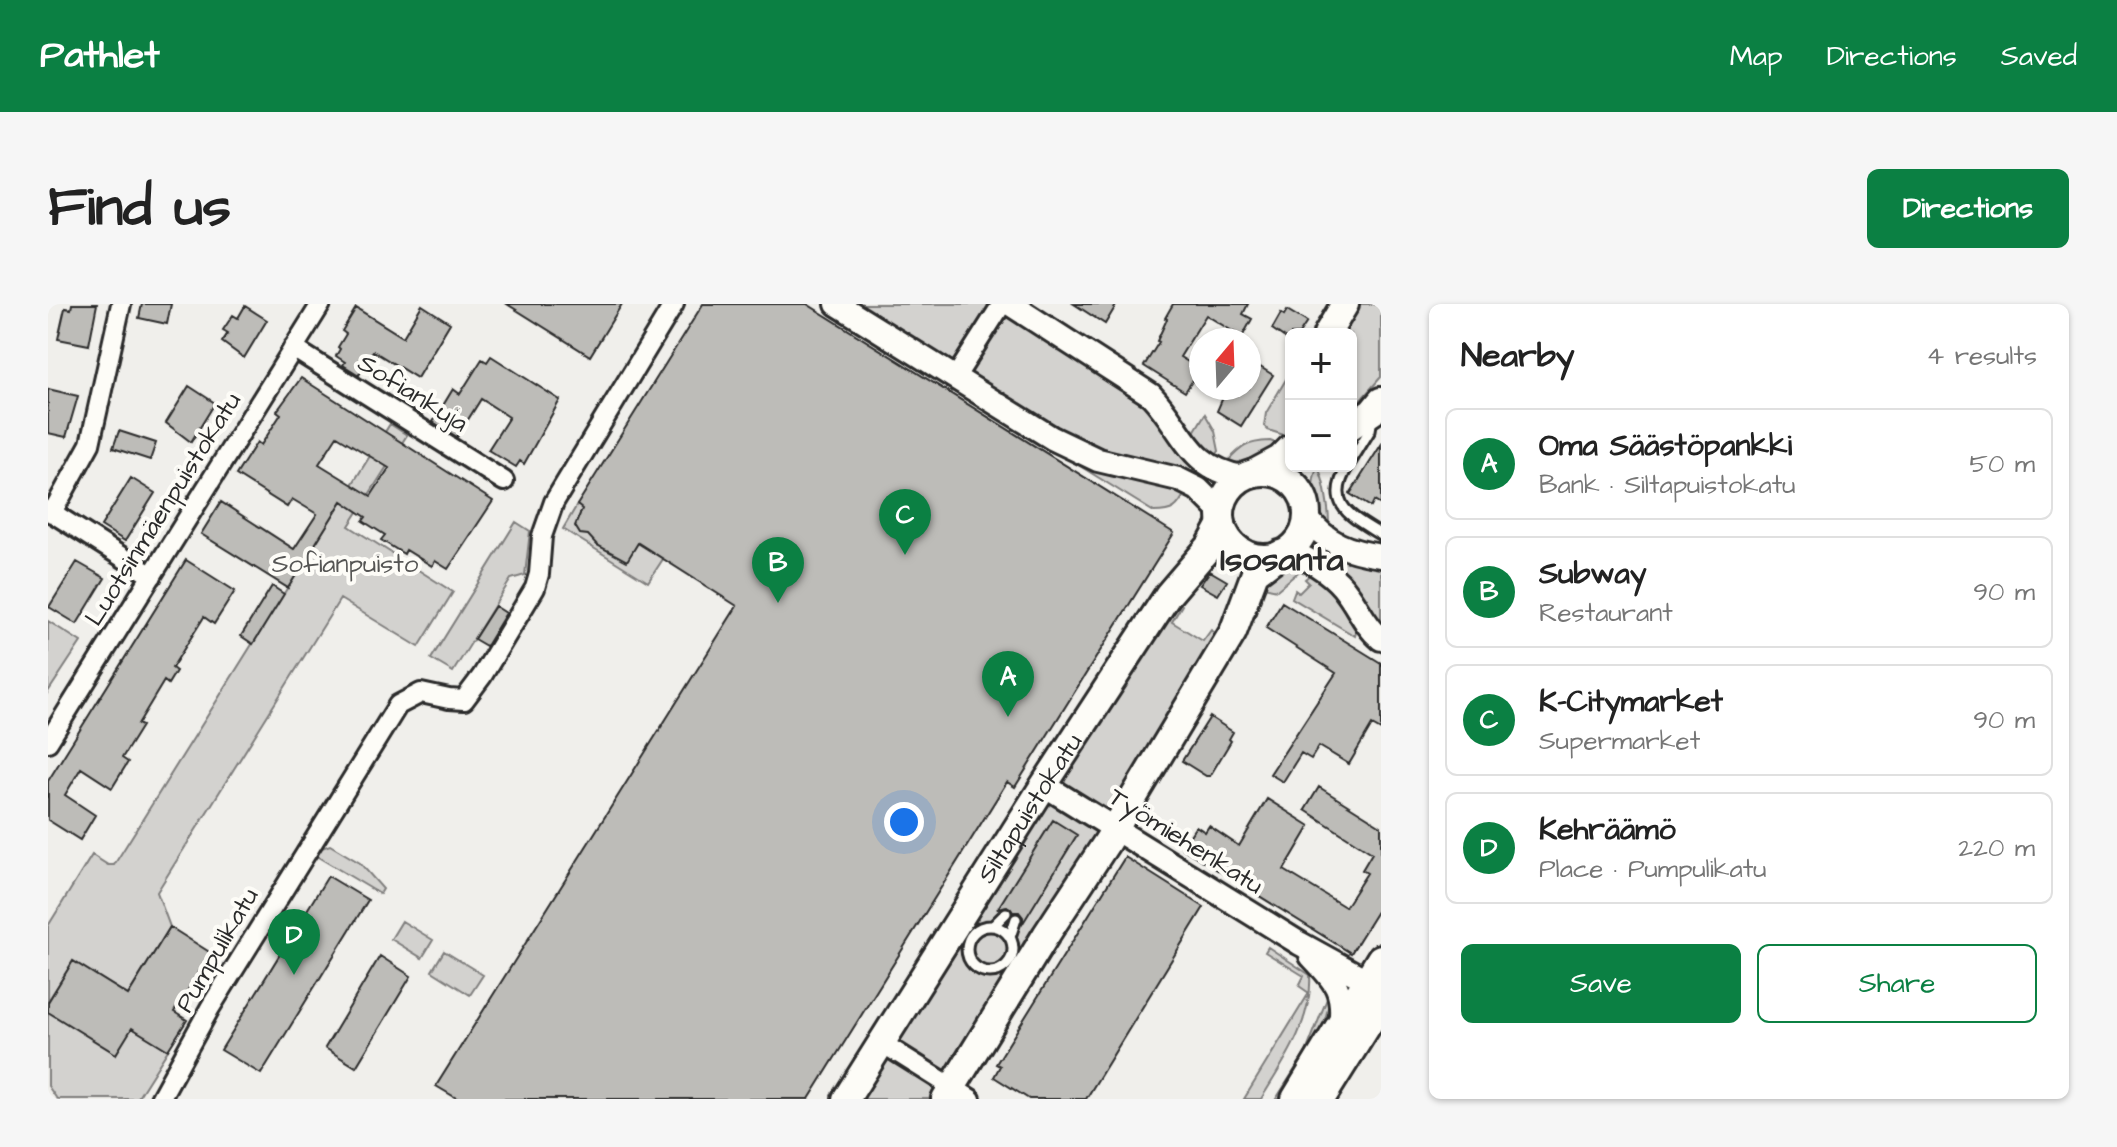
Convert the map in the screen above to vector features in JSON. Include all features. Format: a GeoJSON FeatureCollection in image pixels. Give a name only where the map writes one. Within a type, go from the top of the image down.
{"type":"FeatureCollection","features":[{"type":"Feature","properties":{"kind":"main road"},"geometry":{"type":"LineString","coordinates":[[1331,328],[1345,304]]}},
{"type":"Feature","properties":{"kind":"main road"},"geometry":{"type":"LineString","coordinates":[[1284,552],[1265,558],[1237,549],[1227,538],[1221,518],[1229,490],[1285,454]]}},
{"type":"Feature","properties":{"kind":"main road"},"geometry":{"type":"LineString","coordinates":[[956,1095],[998,1013],[1115,829],[1233,632],[1255,573],[1301,536],[1309,472]]}},
{"type":"Feature","properties":{"kind":"main road"},"geometry":{"type":"LineString","coordinates":[[1248,475],[1273,473],[1286,478],[1296,487],[1306,513]]}},
{"type":"Feature","properties":{"kind":"main road","name":"Siltapuistokatu"},"geometry":{"type":"LineString","coordinates":[[846,1099],[1168,595],[1210,546],[1221,518]]}},
{"type":"Feature","properties":{"kind":"main road"},"geometry":{"type":"LineString","coordinates":[[1320,1099],[1377,981]]}},
{"type":"Feature","properties":{"kind":"main road"},"geometry":{"type":"LineString","coordinates":[[1296,1099],[1353,1027]]}},
{"type":"Feature","properties":{"kind":"street"},"geometry":{"type":"LineString","coordinates":[[121,304],[90,444],[50,511],[152,576]]}},
{"type":"Feature","properties":{"kind":"street","name":"Luotsinmäenpuistokatu"},"geometry":{"type":"LineString","coordinates":[[48,742],[321,304]]}},
{"type":"Feature","properties":{"kind":"street","name":"Pumpulikatu"},"geometry":{"type":"LineString","coordinates":[[160,1099],[210,1008],[398,705],[421,693],[464,700],[482,676],[535,588],[542,536],[554,502],[674,304]]}},
{"type":"Feature","properties":{"kind":"street"},"geometry":{"type":"LineString","coordinates":[[837,304],[1076,451],[1126,468],[1178,479],[1198,489],[1221,518]]}},
{"type":"Feature","properties":{"kind":"street"},"geometry":{"type":"LineString","coordinates":[[955,378],[1002,304]]}},
{"type":"Feature","properties":{"kind":"street"},"geometry":{"type":"LineString","coordinates":[[1010,304],[1151,395],[1201,461],[1224,474],[1248,475]]}},
{"type":"Feature","properties":{"kind":"street","name":"Sofiankuja"},"geometry":{"type":"LineString","coordinates":[[293,348],[504,481]]}},
{"type":"Feature","properties":{"kind":"street"},"geometry":{"type":"LineString","coordinates":[[1306,513],[1330,541],[1346,549],[1381,556]]}},
{"type":"Feature","properties":{"kind":"street"},"geometry":{"type":"LineString","coordinates":[[1284,552],[1332,576],[1381,639]]}},
{"type":"Feature","properties":{"kind":"street","name":"Työmiehenkatu"},"geometry":{"type":"LineString","coordinates":[[1044,785],[1299,943],[1377,981]]}},
{"type":"Feature","properties":{"kind":"street","name":"Työmiehenkatu"},"geometry":{"type":"LineString","coordinates":[[1299,943],[1332,978],[1353,1027]]}},
{"type":"Feature","properties":{"kind":"street"},"geometry":{"type":"LineString","coordinates":[[882,1043],[956,1095]]}},
{"type":"Feature","properties":{"kind":"lane"},"geometry":{"type":"LineString","coordinates":[[1357,452],[1370,430],[1368,413]]}},
{"type":"Feature","properties":{"kind":"lane"},"geometry":{"type":"LineString","coordinates":[[1345,472],[1338,492],[1346,513],[1381,535]]}},
{"type":"Feature","properties":{"kind":"lane"},"geometry":{"type":"LineString","coordinates":[[993,926],[1006,913]]}},
{"type":"Feature","properties":{"kind":"lane"},"geometry":{"type":"LineString","coordinates":[[1010,937],[1016,919]]}},
{"type":"Feature","properties":{"kind":"lane"},"geometry":{"type":"LineString","coordinates":[[932,963],[973,932],[986,926],[1000,928],[1010,937],[1013,947],[998,1013]]}},
{"type":"Feature","properties":{"kind":"lane"},"geometry":{"type":"LineString","coordinates":[[973,932],[967,947],[970,961],[975,967],[990,973],[1004,968],[1046,935]]}},
{"type":"Feature","properties":{"kind":"green space"},"geometry":{"type":"Polygon","coordinates":[[[858,304],[991,304],[1144,401],[1202,471],[1198,477],[1144,464],[1081,443],[858,304]]]}},
{"type":"Feature","properties":{"kind":"green space"},"geometry":{"type":"Polygon","coordinates":[[[1357,304],[1381,304],[1381,377],[1357,404],[1357,328],[1342,328],[1357,304]]]}},
{"type":"Feature","properties":{"kind":"green space"},"geometry":{"type":"Polygon","coordinates":[[[1285,381],[1285,435],[1264,426],[1266,413],[1285,381]]]}},
{"type":"Feature","properties":{"kind":"green space"},"geometry":{"type":"Polygon","coordinates":[[[1205,414],[1215,431],[1219,451],[1214,458],[1191,437],[1205,414]]]}},
{"type":"Feature","properties":{"kind":"green space","name":"Sofianpuisto"},"geometry":{"type":"Polygon","coordinates":[[[390,424],[407,435],[349,526],[453,592],[419,647],[340,599],[157,892],[170,927],[128,995],[73,962],[48,1001],[48,926],[92,855],[108,865],[114,865],[390,424]]]}},
{"type":"Feature","properties":{"kind":"green space"},"geometry":{"type":"Polygon","coordinates":[[[1270,441],[1281,445],[1256,460],[1226,463],[1245,446],[1270,441]]]}},
{"type":"Feature","properties":{"kind":"green space"},"geometry":{"type":"Polygon","coordinates":[[[1075,463],[1186,491],[1174,508],[1154,512],[1075,463]]]}},
{"type":"Feature","properties":{"kind":"green space"},"geometry":{"type":"Polygon","coordinates":[[[1316,472],[1320,472],[1329,516],[1328,528],[1319,514],[1313,484],[1316,472]]]}},
{"type":"Feature","properties":{"kind":"green space"},"geometry":{"type":"Polygon","coordinates":[[[577,505],[663,559],[648,582],[563,529],[577,505]]]}},
{"type":"Feature","properties":{"kind":"green space"},"geometry":{"type":"Polygon","coordinates":[[[516,522],[530,531],[525,575],[511,579],[453,672],[431,659],[516,522]]]}},
{"type":"Feature","properties":{"kind":"green space"},"geometry":{"type":"Polygon","coordinates":[[[1331,551],[1381,564],[1381,627],[1326,559],[1331,551]]]}},
{"type":"Feature","properties":{"kind":"green space"},"geometry":{"type":"Polygon","coordinates":[[[1277,569],[1302,569],[1277,590],[1259,586],[1277,569]]]}},
{"type":"Feature","properties":{"kind":"green space"},"geometry":{"type":"Polygon","coordinates":[[[1312,573],[1332,587],[1358,625],[1355,636],[1292,598],[1295,590],[1299,593],[1309,583],[1305,579],[1312,573]]]}},
{"type":"Feature","properties":{"kind":"green space"},"geometry":{"type":"Polygon","coordinates":[[[1174,600],[1182,605],[1172,622],[1203,641],[1211,630],[1219,635],[929,1099],[862,1099],[1174,600]]]}},
{"type":"Feature","properties":{"kind":"green space"},"geometry":{"type":"Polygon","coordinates":[[[48,621],[81,642],[48,692],[48,621]]]}},
{"type":"Feature","properties":{"kind":"green space"},"geometry":{"type":"Polygon","coordinates":[[[330,845],[360,863],[383,889],[380,894],[313,854],[330,845]]]}},
{"type":"Feature","properties":{"kind":"green space"},"geometry":{"type":"Polygon","coordinates":[[[402,921],[433,940],[422,958],[391,939],[402,921]]]}},
{"type":"Feature","properties":{"kind":"green space"},"geometry":{"type":"Polygon","coordinates":[[[1268,947],[1310,975],[1310,992],[1302,1024],[1279,1070],[1261,1099],[1244,1099],[1309,993],[1299,986],[1304,976],[1265,952],[1268,947]]]}},
{"type":"Feature","properties":{"kind":"green space"},"geometry":{"type":"Polygon","coordinates":[[[444,951],[483,975],[470,995],[432,971],[444,951]]]}},
{"type":"Feature","properties":{"kind":"green space"},"geometry":{"type":"Polygon","coordinates":[[[1330,991],[1320,1034],[1284,1099],[1276,1099],[1306,1052],[1330,991]]]}},
{"type":"Feature","properties":{"kind":"green space"},"geometry":{"type":"Polygon","coordinates":[[[48,1012],[132,1028],[168,1050],[137,1099],[57,1099],[48,1086],[48,1012]]]}},
{"type":"Feature","properties":{"kind":"building"},"geometry":{"type":"Polygon","coordinates":[[[72,304],[97,304],[89,345],[58,339],[65,308],[71,309],[72,304]]]}},
{"type":"Feature","properties":{"kind":"building"},"geometry":{"type":"Polygon","coordinates":[[[142,304],[171,304],[167,324],[139,318],[142,304]]]}},
{"type":"Feature","properties":{"kind":"building"},"geometry":{"type":"Polygon","coordinates":[[[507,304],[622,304],[590,356],[507,304]]]}},
{"type":"Feature","properties":{"kind":"building"},"geometry":{"type":"Polygon","coordinates":[[[703,304],[807,304],[1174,533],[1015,787],[1007,782],[809,1099],[458,1099],[436,1086],[737,606],[638,543],[627,561],[597,545],[588,535],[580,534],[575,526],[582,509],[577,505],[703,304]]]}},
{"type":"Feature","properties":{"kind":"building"},"geometry":{"type":"Polygon","coordinates":[[[1074,304],[1117,304],[1105,324],[1074,304]]]}},
{"type":"Feature","properties":{"kind":"building"},"geometry":{"type":"Polygon","coordinates":[[[1173,304],[1248,304],[1243,314],[1252,319],[1247,328],[1227,328],[1206,315],[1198,328],[1189,328],[1189,342],[1180,357],[1189,362],[1189,386],[1185,392],[1144,366],[1159,342],[1165,318],[1173,304]]]}},
{"type":"Feature","properties":{"kind":"building"},"geometry":{"type":"Polygon","coordinates":[[[422,305],[450,323],[417,378],[373,351],[359,375],[343,365],[345,362],[336,356],[346,334],[342,331],[356,308],[403,337],[422,305]]]}},
{"type":"Feature","properties":{"kind":"building"},"geometry":{"type":"Polygon","coordinates":[[[245,306],[267,320],[244,358],[222,342],[228,333],[223,330],[233,315],[238,318],[245,306]]]}},
{"type":"Feature","properties":{"kind":"building"},"geometry":{"type":"Polygon","coordinates":[[[1287,310],[1307,322],[1303,328],[1285,328],[1285,338],[1272,329],[1281,313],[1284,315],[1287,310]]]}},
{"type":"Feature","properties":{"kind":"building"},"geometry":{"type":"Polygon","coordinates":[[[491,356],[560,400],[524,464],[520,461],[516,467],[488,450],[509,417],[481,399],[457,437],[433,422],[453,389],[460,394],[482,359],[487,362],[491,356]]]}},
{"type":"Feature","properties":{"kind":"building"},"geometry":{"type":"Polygon","coordinates":[[[1261,368],[1273,375],[1261,394],[1261,368]]]}},
{"type":"Feature","properties":{"kind":"building"},"geometry":{"type":"Polygon","coordinates":[[[301,378],[493,501],[448,569],[435,561],[432,566],[406,550],[404,554],[381,540],[385,535],[363,521],[366,517],[342,501],[288,588],[201,534],[221,502],[294,549],[317,514],[292,499],[287,507],[236,475],[257,442],[261,445],[281,414],[277,411],[301,378]],[[337,436],[319,464],[371,496],[389,468],[337,436]]]}},
{"type":"Feature","properties":{"kind":"building"},"geometry":{"type":"Polygon","coordinates":[[[189,386],[215,403],[191,442],[166,423],[189,386]]]}},
{"type":"Feature","properties":{"kind":"building"},"geometry":{"type":"Polygon","coordinates":[[[48,389],[78,396],[66,437],[48,433],[48,389]]]}},
{"type":"Feature","properties":{"kind":"building"},"geometry":{"type":"Polygon","coordinates":[[[1222,400],[1257,400],[1241,426],[1217,411],[1222,400]]]}},
{"type":"Feature","properties":{"kind":"building"},"geometry":{"type":"Polygon","coordinates":[[[119,431],[156,443],[150,460],[113,448],[119,431]]]}},
{"type":"Feature","properties":{"kind":"building"},"geometry":{"type":"Polygon","coordinates":[[[1381,445],[1381,505],[1374,501],[1371,507],[1350,494],[1381,445]]]}},
{"type":"Feature","properties":{"kind":"building"},"geometry":{"type":"Polygon","coordinates":[[[131,478],[155,493],[125,541],[101,526],[131,478]]]}},
{"type":"Feature","properties":{"kind":"building"},"geometry":{"type":"Polygon","coordinates":[[[186,560],[235,591],[214,624],[204,617],[172,668],[176,671],[168,684],[164,681],[138,724],[142,726],[122,758],[128,762],[112,788],[81,768],[65,795],[95,815],[80,840],[48,820],[48,781],[186,560]]]}},
{"type":"Feature","properties":{"kind":"building"},"geometry":{"type":"Polygon","coordinates":[[[77,562],[105,578],[77,624],[49,607],[77,562]]]}},
{"type":"Feature","properties":{"kind":"building"},"geometry":{"type":"Polygon","coordinates":[[[1210,571],[1227,581],[1218,595],[1200,585],[1210,571]]]}},
{"type":"Feature","properties":{"kind":"building"},"geometry":{"type":"Polygon","coordinates":[[[272,586],[284,594],[253,644],[241,636],[272,586]]]}},
{"type":"Feature","properties":{"kind":"building"},"geometry":{"type":"Polygon","coordinates":[[[1282,602],[1381,663],[1381,730],[1372,725],[1349,764],[1319,746],[1311,759],[1301,753],[1283,782],[1270,774],[1336,673],[1266,628],[1282,602]]]}},
{"type":"Feature","properties":{"kind":"building"},"geometry":{"type":"Polygon","coordinates":[[[495,606],[506,613],[486,646],[474,639],[495,606]]]}},
{"type":"Feature","properties":{"kind":"building"},"geometry":{"type":"Polygon","coordinates":[[[1210,717],[1233,732],[1210,776],[1206,776],[1182,761],[1210,717]]]}},
{"type":"Feature","properties":{"kind":"building"},"geometry":{"type":"Polygon","coordinates":[[[1319,787],[1381,826],[1381,905],[1351,953],[1182,848],[1196,826],[1205,832],[1209,826],[1239,846],[1267,799],[1310,826],[1284,870],[1345,907],[1367,873],[1362,870],[1372,853],[1305,810],[1319,787]]]}},
{"type":"Feature","properties":{"kind":"building"},"geometry":{"type":"Polygon","coordinates":[[[1053,820],[1077,835],[1023,923],[1019,912],[1013,912],[1007,906],[998,908],[1053,820]]]}},
{"type":"Feature","properties":{"kind":"building"},"geometry":{"type":"Polygon","coordinates":[[[1125,857],[1204,907],[1086,1099],[1029,1099],[994,1077],[1000,1066],[996,1064],[1125,857]]]}},
{"type":"Feature","properties":{"kind":"building"},"geometry":{"type":"Polygon","coordinates":[[[328,876],[368,900],[261,1074],[221,1050],[328,876]]]}},
{"type":"Feature","properties":{"kind":"building"},"geometry":{"type":"Polygon","coordinates":[[[170,927],[211,953],[174,1012],[187,1020],[168,1050],[132,1028],[116,1054],[48,1012],[48,1002],[73,961],[128,995],[170,927]]]}},
{"type":"Feature","properties":{"kind":"building"},"geometry":{"type":"Polygon","coordinates":[[[380,956],[411,976],[356,1067],[325,1048],[380,956]]]}},
{"type":"Feature","properties":{"kind":"place","name":"K-Citymarket"},"geometry":{"type":"Point","coordinates":[905,555]}},
{"type":"Feature","properties":{"kind":"place","name":"Subway"},"geometry":{"type":"Point","coordinates":[778,603]}},
{"type":"Feature","properties":{"kind":"place","name":"Oma Säästöpankki"},"geometry":{"type":"Point","coordinates":[1008,717]}},
{"type":"Feature","properties":{"kind":"place","name":"Kehräämö"},"geometry":{"type":"Point","coordinates":[294,975]}},
{"type":"Feature","properties":{"kind":"district","name":"Isosanta"},"geometry":{"type":"Point","coordinates":[1282,560]}}]}
